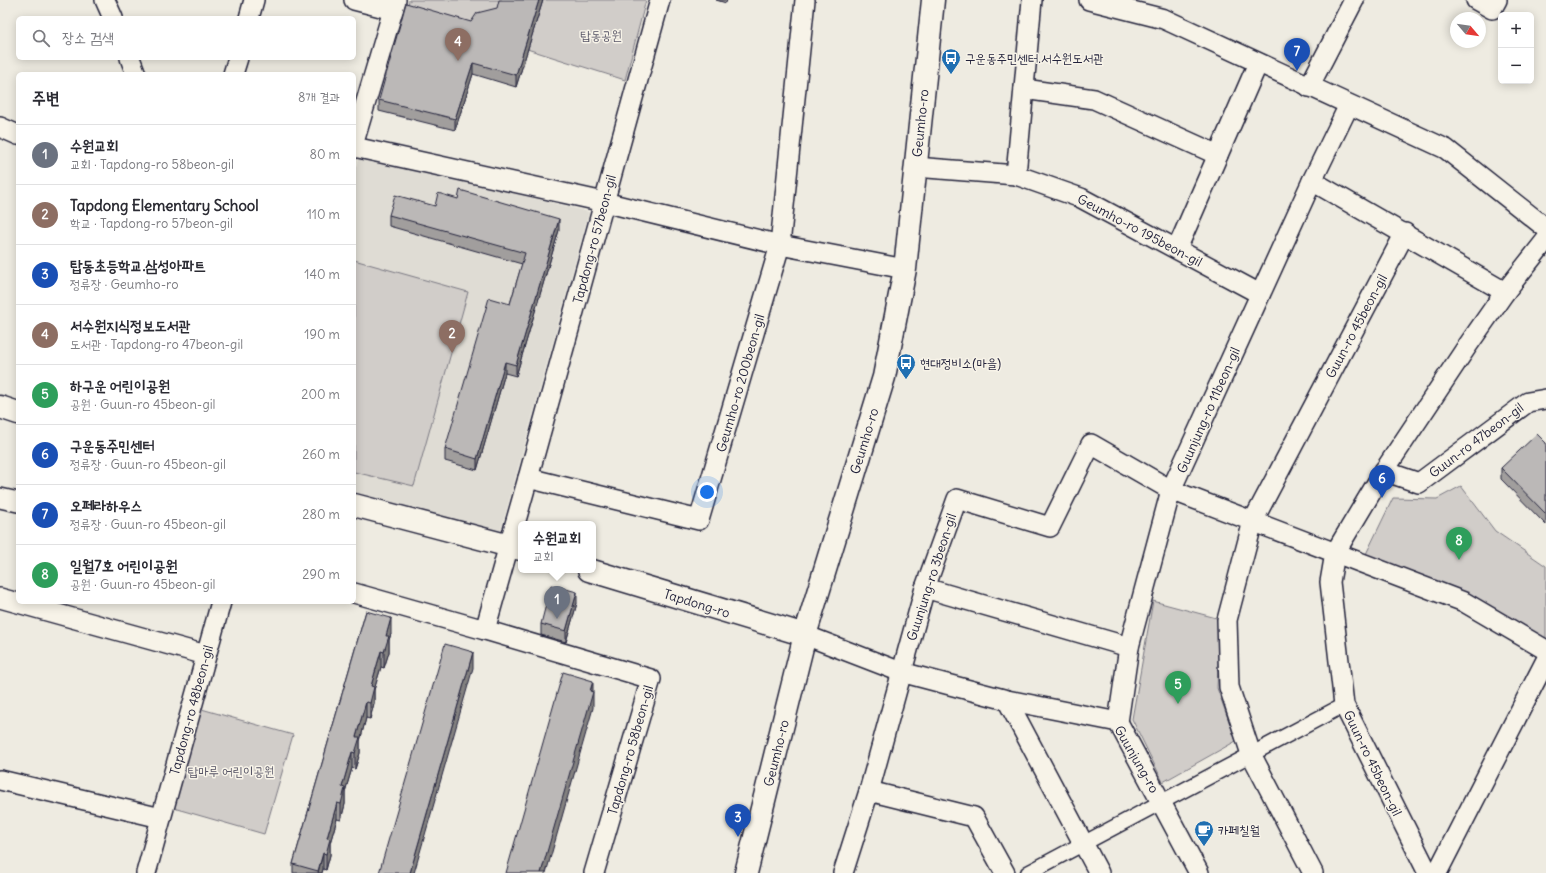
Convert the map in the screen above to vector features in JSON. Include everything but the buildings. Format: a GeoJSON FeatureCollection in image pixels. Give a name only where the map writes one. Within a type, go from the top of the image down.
{"type":"FeatureCollection","features":[{"type":"Feature","properties":{"kind":"street"},"geometry":{"type":"LineString","coordinates":[[105,0],[112,16]]}},
{"type":"Feature","properties":{"kind":"street"},"geometry":{"type":"LineString","coordinates":[[250,16],[254,0]]}},
{"type":"Feature","properties":{"kind":"street"},"geometry":{"type":"LineString","coordinates":[[354,0],[394,5],[356,135]]}},
{"type":"Feature","properties":{"kind":"street","name":"Tapdong-ro 57beon-gil"},"geometry":{"type":"LineString","coordinates":[[520,521],[528,478],[660,0]]}},
{"type":"Feature","properties":{"kind":"street","name":"Geumho-ro 200beon-gil"},"geometry":{"type":"LineString","coordinates":[[528,478],[699,520],[780,245],[805,0]]}},
{"type":"Feature","properties":{"kind":"street","name":"Geumho-ro"},"geometry":{"type":"LineString","coordinates":[[746,873],[806,635],[884,377],[905,268],[933,0]]}},
{"type":"Feature","properties":{"kind":"street"},"geometry":{"type":"LineString","coordinates":[[1016,176],[1032,0]]}},
{"type":"Feature","properties":{"kind":"street"},"geometry":{"type":"LineString","coordinates":[[1089,0],[1164,19],[1446,149],[1546,228]]}},
{"type":"Feature","properties":{"kind":"street"},"geometry":{"type":"LineString","coordinates":[[1309,87],[1354,0]]}},
{"type":"Feature","properties":{"kind":"street"},"geometry":{"type":"LineString","coordinates":[[131,60],[135,72]]}},
{"type":"Feature","properties":{"kind":"street"},"geometry":{"type":"LineString","coordinates":[[234,72],[237,60]]}},
{"type":"Feature","properties":{"kind":"street"},"geometry":{"type":"LineString","coordinates":[[1176,249],[1258,63]]}},
{"type":"Feature","properties":{"kind":"street"},"geometry":{"type":"LineString","coordinates":[[1024,89],[1094,99],[1218,155]]}},
{"type":"Feature","properties":{"kind":"street","name":"Guunjung-ro 11beon-gil"},"geometry":{"type":"LineString","coordinates":[[1118,722],[1128,647],[1171,490],[1312,181],[1349,105]]}},
{"type":"Feature","properties":{"kind":"street"},"geometry":{"type":"LineString","coordinates":[[0,127],[16,134]]}},
{"type":"Feature","properties":{"kind":"street"},"geometry":{"type":"LineString","coordinates":[[356,147],[604,202],[780,245],[905,268]]}},
{"type":"Feature","properties":{"kind":"street","name":"Geumho-ro 195beon-gil"},"geometry":{"type":"LineString","coordinates":[[915,167],[1016,176],[1081,198],[1260,294]]}},
{"type":"Feature","properties":{"kind":"street"},"geometry":{"type":"LineString","coordinates":[[1312,181],[1405,233],[1505,292]]}},
{"type":"Feature","properties":{"kind":"street","name":"Guun-ro 45beon-gil"},"geometry":{"type":"LineString","coordinates":[[1313,873],[1251,754],[1229,687],[1227,620],[1253,521],[1405,233]]}},
{"type":"Feature","properties":{"kind":"street","name":"Guun-ro 45beon-gil"},"geometry":{"type":"LineString","coordinates":[[1428,873],[1344,705],[1330,582],[1335,553],[1384,471],[1468,345],[1505,292],[1546,240]]}},
{"type":"Feature","properties":{"kind":"street"},"geometry":{"type":"LineString","coordinates":[[1537,400],[1546,411]]}},
{"type":"Feature","properties":{"kind":"street","name":"Guun-ro 47beon-gil"},"geometry":{"type":"LineString","coordinates":[[1384,471],[1418,483],[1537,400]]}},
{"type":"Feature","properties":{"kind":"street"},"geometry":{"type":"LineString","coordinates":[[0,407],[16,412]]}},
{"type":"Feature","properties":{"kind":"street","name":"Guunjung-ro 3beon-gil"},"geometry":{"type":"LineString","coordinates":[[848,872],[901,672],[926,588],[957,499],[1050,526],[1091,444],[1171,490]]}},
{"type":"Feature","properties":{"kind":"street"},"geometry":{"type":"LineString","coordinates":[[1171,490],[1464,602],[1546,650]]}},
{"type":"Feature","properties":{"kind":"street"},"geometry":{"type":"LineString","coordinates":[[0,498],[16,502]]}},
{"type":"Feature","properties":{"kind":"street"},"geometry":{"type":"LineString","coordinates":[[356,506],[515,547],[485,630]]}},
{"type":"Feature","properties":{"kind":"street","name":"Tapdong-ro 57beon-gil"},"geometry":{"type":"LineString","coordinates":[[515,547],[518,531]]}},
{"type":"Feature","properties":{"kind":"street","name":"Tapdong-ro"},"geometry":{"type":"LineString","coordinates":[[596,572],[806,635]]}},
{"type":"Feature","properties":{"kind":"street"},"geometry":{"type":"LineString","coordinates":[[926,588],[1128,647]]}},
{"type":"Feature","properties":{"kind":"street","name":"Tapdong-ro 58beon-gil"},"geometry":{"type":"LineString","coordinates":[[356,594],[651,679],[594,873]]}},
{"type":"Feature","properties":{"kind":"street"},"geometry":{"type":"LineString","coordinates":[[0,598],[16,602]]}},
{"type":"Feature","properties":{"kind":"street"},"geometry":{"type":"LineString","coordinates":[[22,604],[206,655]]}},
{"type":"Feature","properties":{"kind":"street","name":"Tapdong-ro 48beon-gil"},"geometry":{"type":"LineString","coordinates":[[146,873],[220,604]]}},
{"type":"Feature","properties":{"kind":"street","name":"Guunjung-ro"},"geometry":{"type":"LineString","coordinates":[[806,635],[901,672],[1007,700],[1118,722],[1199,873]]}},
{"type":"Feature","properties":{"kind":"street"},"geometry":{"type":"LineString","coordinates":[[1437,873],[1546,660]]}},
{"type":"Feature","properties":{"kind":"street"},"geometry":{"type":"LineString","coordinates":[[1007,700],[1099,873]]}},
{"type":"Feature","properties":{"kind":"street"},"geometry":{"type":"LineString","coordinates":[[1028,873],[1344,705]]}},
{"type":"Feature","properties":{"kind":"street"},"geometry":{"type":"LineString","coordinates":[[0,780],[162,818]]}},
{"type":"Feature","properties":{"kind":"street"},"geometry":{"type":"LineString","coordinates":[[869,791],[974,817],[1005,873]]}},
{"type":"Feature","properties":{"kind":"shaded area"},"geometry":{"type":"Polygon","coordinates":[[[360,154],[589,212],[500,533],[356,496],[356,167],[360,154]]]}},
{"type":"Feature","properties":{"kind":"green space"},"geometry":{"type":"Polygon","coordinates":[[[409,0],[502,0],[497,19],[477,24],[406,14],[409,0]]]}},
{"type":"Feature","properties":{"kind":"green space","name":"탑동공원"},"geometry":{"type":"Polygon","coordinates":[[[543,0],[646,0],[625,80],[527,49],[543,0]]]}},
{"type":"Feature","properties":{"kind":"green space"},"geometry":{"type":"Polygon","coordinates":[[[356,261],[468,292],[414,486],[356,472],[356,261]]]}},
{"type":"Feature","properties":{"kind":"green space"},"geometry":{"type":"Polygon","coordinates":[[[1461,486],[1495,531],[1546,566],[1546,641],[1466,594],[1366,554],[1393,498],[1437,499],[1461,486]]]}},
{"type":"Feature","properties":{"kind":"green space"},"geometry":{"type":"Polygon","coordinates":[[[1153,601],[1220,619],[1217,688],[1236,741],[1163,782],[1132,719],[1153,601]]]}},
{"type":"Feature","properties":{"kind":"green space","name":"탑마루 어린이공원"},"geometry":{"type":"Polygon","coordinates":[[[198,708],[293,735],[264,834],[170,807],[198,708]]]}},
{"type":"Feature","properties":{"kind":"place","name":"서수원지식정보도서관"},"geometry":{"type":"Point","coordinates":[458,61]}},
{"type":"Feature","properties":{"kind":"place","name":"오페라하우스"},"geometry":{"type":"Point","coordinates":[1297,71]}},
{"type":"Feature","properties":{"kind":"place","name":"구운동주민센터.서수원도서관"},"geometry":{"type":"Point","coordinates":[951,75]}},
{"type":"Feature","properties":{"kind":"place","name":"Tapdong Elementary School"},"geometry":{"type":"Point","coordinates":[452,353]}},
{"type":"Feature","properties":{"kind":"place","name":"현대정비소(마을)"},"geometry":{"type":"Point","coordinates":[906,380]}},
{"type":"Feature","properties":{"kind":"place","name":"구운동주민센터"},"geometry":{"type":"Point","coordinates":[1382,498]}},
{"type":"Feature","properties":{"kind":"place","name":"일월7호 어린이공원"},"geometry":{"type":"Point","coordinates":[1459,560]}},
{"type":"Feature","properties":{"kind":"place","name":"수원교회"},"geometry":{"type":"Point","coordinates":[557,619]}},
{"type":"Feature","properties":{"kind":"place","name":"하구운 어린이공원"},"geometry":{"type":"Point","coordinates":[1178,704]}},
{"type":"Feature","properties":{"kind":"place","name":"탑동초등학교.삼성아파트"},"geometry":{"type":"Point","coordinates":[738,837]}},
{"type":"Feature","properties":{"kind":"place","name":"카페칠월"},"geometry":{"type":"Point","coordinates":[1204,847]}}]}
